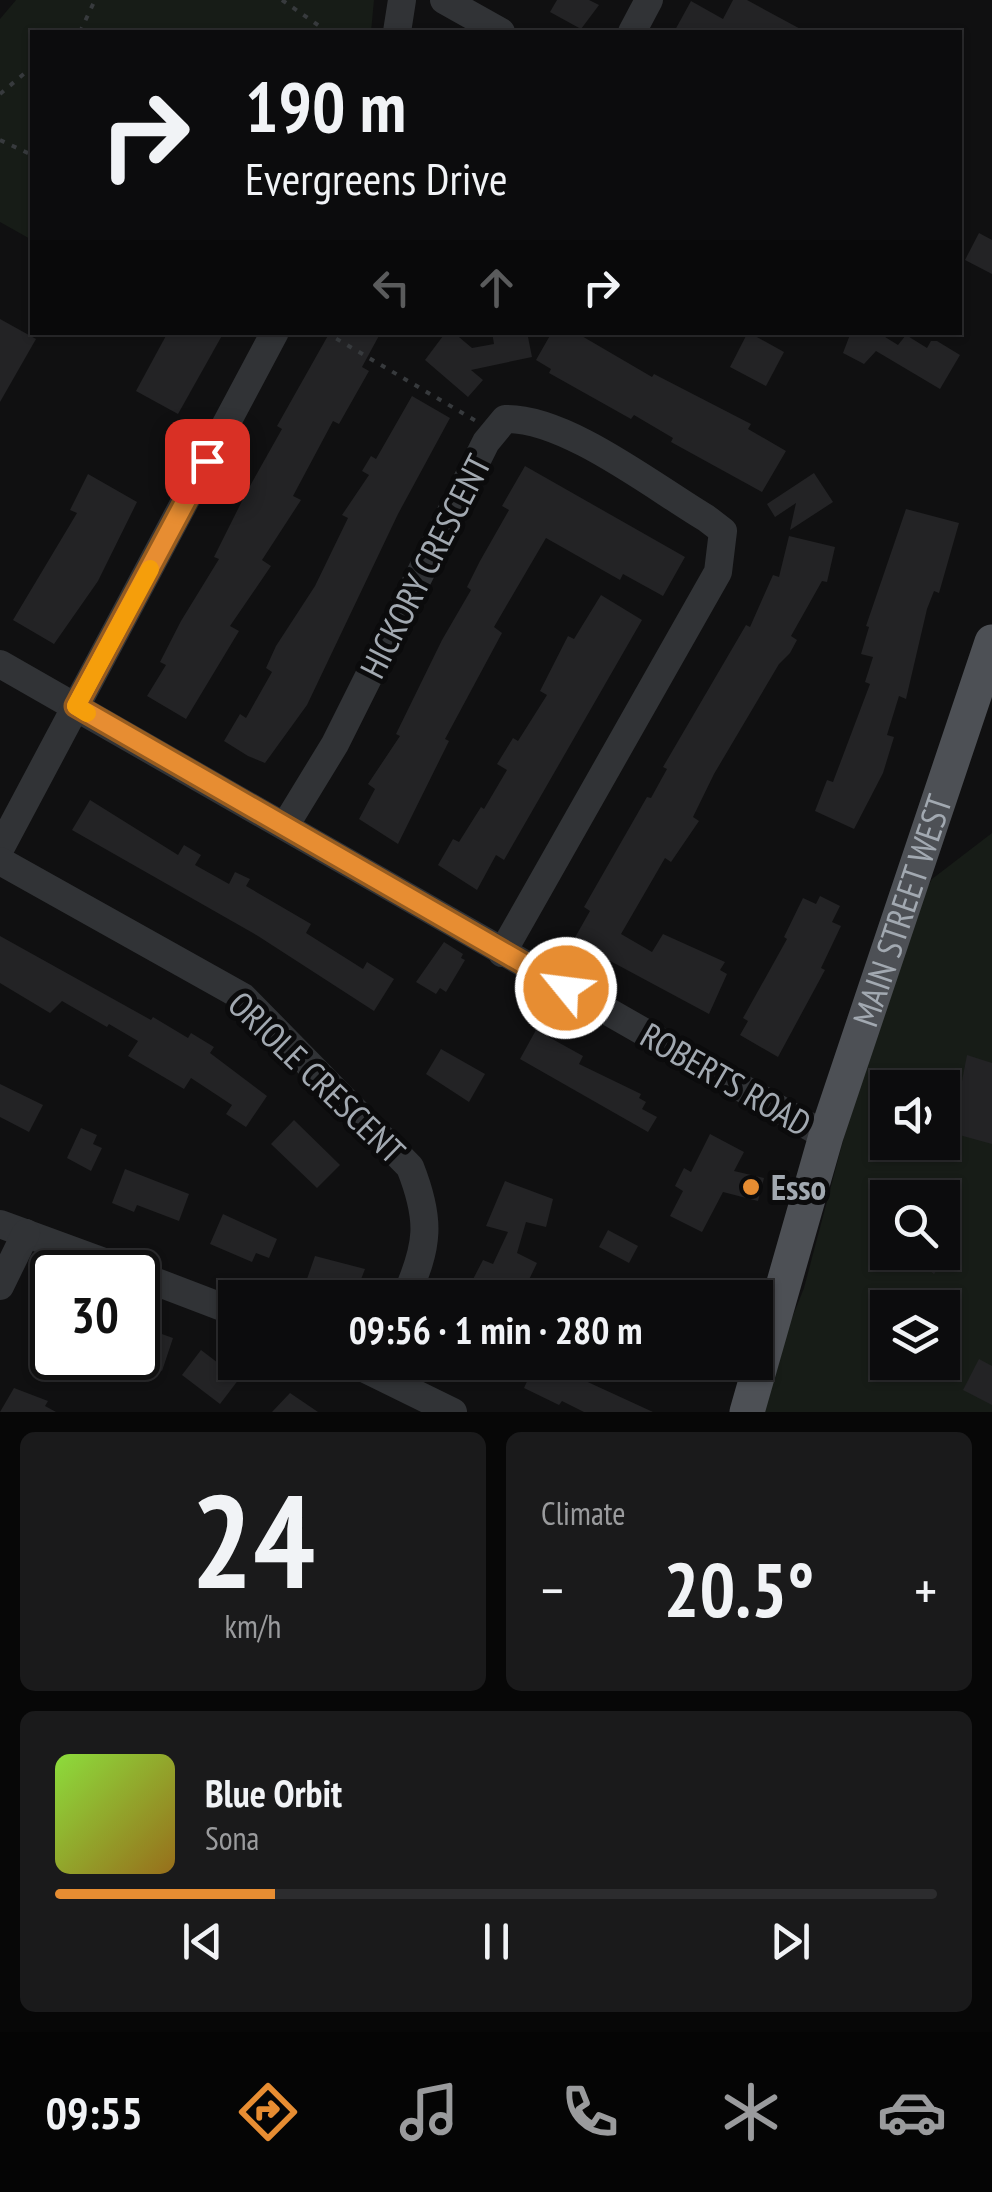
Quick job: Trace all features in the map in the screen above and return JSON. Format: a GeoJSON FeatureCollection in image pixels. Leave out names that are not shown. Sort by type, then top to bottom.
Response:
{"type":"FeatureCollection","features":[{"type":"Feature","properties":{"kind":"main road","name":"MAIN STREET WEST"},"geometry":{"type":"LineString","coordinates":[[747,1412],[826,1136],[992,642]]}},
{"type":"Feature","properties":{"kind":"street"},"geometry":{"type":"LineString","coordinates":[[396,30],[402,0]]}},
{"type":"Feature","properties":{"kind":"street"},"geometry":{"type":"LineString","coordinates":[[444,0],[497,30]]}},
{"type":"Feature","properties":{"kind":"street"},"geometry":{"type":"LineString","coordinates":[[633,30],[649,0]]}},
{"type":"Feature","properties":{"kind":"street"},"geometry":{"type":"LineString","coordinates":[[0,848],[273,335]]}},
{"type":"Feature","properties":{"kind":"street","name":"HICKORY CRESCENT"},"geometry":{"type":"LineString","coordinates":[[285,826],[335,744],[486,442],[505,418],[525,418],[571,438],[706,518],[723,532],[723,546],[718,572],[502,952]]}},
{"type":"Feature","properties":{"kind":"street","name":"ROBERTS ROAD"},"geometry":{"type":"LineString","coordinates":[[0,664],[826,1136]]}},
{"type":"Feature","properties":{"kind":"street","name":"ORIOLE CRESCENT"},"geometry":{"type":"LineString","coordinates":[[0,861],[243,997],[410,1166],[424,1202],[427,1234],[411,1280]]}},
{"type":"Feature","properties":{"kind":"street"},"geometry":{"type":"LineString","coordinates":[[0,1286],[13,1228],[71,1250]]}},
{"type":"Feature","properties":{"kind":"street"},"geometry":{"type":"LineString","coordinates":[[160,1284],[218,1306]]}},
{"type":"Feature","properties":{"kind":"street"},"geometry":{"type":"LineString","coordinates":[[393,1380],[453,1412]]}},
{"type":"Feature","properties":{"kind":"path"},"geometry":{"type":"LineString","coordinates":[[81,30],[95,0]]}},
{"type":"Feature","properties":{"kind":"path"},"geometry":{"type":"LineString","coordinates":[[282,0],[325,30]]}},
{"type":"Feature","properties":{"kind":"path"},"geometry":{"type":"LineString","coordinates":[[0,94],[30,69]]}},
{"type":"Feature","properties":{"kind":"path"},"geometry":{"type":"LineString","coordinates":[[0,140],[30,154]]}},
{"type":"Feature","properties":{"kind":"path"},"geometry":{"type":"LineString","coordinates":[[330,335],[483,424]]}},
{"type":"Feature","properties":{"kind":"shaded area"},"geometry":{"type":"Polygon","coordinates":[[[16,0],[374,0],[371,30],[30,30],[30,239],[0,222],[0,19],[16,0]]]}},
{"type":"Feature","properties":{"kind":"shaded area"},"geometry":{"type":"Polygon","coordinates":[[[992,833],[992,1412],[761,1412],[769,1380],[773,1380],[774,1363],[804,1288],[892,956],[932,879],[992,833]]]}},
{"type":"Feature","properties":{"kind":"building"},"geometry":{"type":"Polygon","coordinates":[[[557,0],[589,0],[599,5],[581,29],[550,12],[557,0]]]}},
{"type":"Feature","properties":{"kind":"building"},"geometry":{"type":"Polygon","coordinates":[[[733,0],[747,0],[802,30],[675,30],[691,1],[723,19],[733,0]]]}},
{"type":"Feature","properties":{"kind":"building"},"geometry":{"type":"Polygon","coordinates":[[[979,233],[992,240],[992,274],[965,260],[979,233]]]}},
{"type":"Feature","properties":{"kind":"building"},"geometry":{"type":"Polygon","coordinates":[[[0,319],[36,339],[0,402],[0,319]]]}},
{"type":"Feature","properties":{"kind":"building"},"geometry":{"type":"Polygon","coordinates":[[[166,335],[222,335],[178,414],[136,391],[166,335]]]}},
{"type":"Feature","properties":{"kind":"building"},"geometry":{"type":"Polygon","coordinates":[[[328,335],[379,335],[362,367],[369,371],[339,424],[333,421],[293,496],[301,500],[262,560],[271,566],[230,626],[239,631],[186,719],[147,696],[166,665],[160,662],[219,559],[214,557],[282,429],[277,426],[328,335]]]}},
{"type":"Feature","properties":{"kind":"building"},"geometry":{"type":"Polygon","coordinates":[[[444,335],[457,335],[472,348],[494,344],[492,335],[528,335],[532,357],[471,370],[483,380],[468,397],[425,360],[444,335]]]}},
{"type":"Feature","properties":{"kind":"building"},"geometry":{"type":"Polygon","coordinates":[[[550,335],[580,335],[652,377],[654,374],[751,424],[748,429],[786,451],[762,492],[671,442],[673,438],[634,415],[631,419],[549,373],[551,369],[536,360],[550,335]]]}},
{"type":"Feature","properties":{"kind":"building"},"geometry":{"type":"Polygon","coordinates":[[[746,335],[784,352],[766,386],[730,367],[746,335]]]}},
{"type":"Feature","properties":{"kind":"building"},"geometry":{"type":"Polygon","coordinates":[[[850,335],[882,335],[898,345],[906,335],[927,348],[931,341],[937,341],[960,355],[940,389],[876,351],[864,364],[843,353],[850,335]]]}},
{"type":"Feature","properties":{"kind":"building"},"geometry":{"type":"Polygon","coordinates":[[[412,396],[450,418],[398,514],[307,705],[265,763],[248,756],[224,741],[240,714],[246,718],[272,672],[266,668],[276,646],[315,586],[348,518],[342,515],[369,475],[362,471],[371,456],[376,459],[412,396]]]}},
{"type":"Feature","properties":{"kind":"building"},"geometry":{"type":"Polygon","coordinates":[[[525,466],[685,557],[663,596],[623,574],[620,580],[546,538],[494,627],[502,633],[445,739],[449,741],[398,844],[359,819],[375,789],[368,784],[400,736],[396,734],[471,590],[467,587],[509,510],[502,506],[525,466]]]}},
{"type":"Feature","properties":{"kind":"building"},"geometry":{"type":"Polygon","coordinates":[[[814,473],[833,502],[790,530],[796,503],[775,517],[767,504],[814,473]]]}},
{"type":"Feature","properties":{"kind":"building"},"geometry":{"type":"Polygon","coordinates":[[[88,474],[137,502],[98,581],[54,644],[13,620],[77,513],[70,510],[88,474]]]}},
{"type":"Feature","properties":{"kind":"building"},"geometry":{"type":"Polygon","coordinates":[[[906,509],[959,523],[939,593],[934,591],[927,609],[906,699],[899,696],[887,735],[894,737],[883,773],[854,829],[815,811],[827,780],[833,782],[870,684],[865,682],[873,657],[861,654],[869,627],[866,626],[906,509]]]}},
{"type":"Feature","properties":{"kind":"building"},"geometry":{"type":"Polygon","coordinates":[[[789,536],[835,547],[827,582],[822,581],[791,636],[797,640],[790,653],[779,664],[714,774],[693,817],[699,821],[671,862],[665,858],[621,934],[652,952],[663,934],[725,962],[720,970],[727,974],[709,1014],[573,941],[590,911],[584,907],[647,797],[651,798],[667,769],[663,767],[746,625],[750,627],[773,575],[779,577],[789,536]]]}},
{"type":"Feature","properties":{"kind":"building"},"geometry":{"type":"Polygon","coordinates":[[[601,595],[642,620],[504,860],[496,855],[477,890],[438,865],[453,839],[459,842],[481,807],[484,809],[507,770],[497,764],[513,738],[518,741],[547,695],[540,691],[568,636],[574,639],[601,595]]]}},
{"type":"Feature","properties":{"kind":"building"},"geometry":{"type":"Polygon","coordinates":[[[90,800],[178,855],[184,845],[201,855],[195,865],[229,884],[235,872],[250,879],[246,886],[311,924],[306,933],[363,969],[367,962],[394,979],[374,1011],[258,936],[72,830],[90,800]]]}},
{"type":"Feature","properties":{"kind":"building"},"geometry":{"type":"Polygon","coordinates":[[[820,896],[840,906],[832,922],[841,926],[821,968],[825,970],[778,1057],[740,1035],[748,1021],[743,1018],[787,939],[784,937],[803,898],[816,904],[820,896]]]}},
{"type":"Feature","properties":{"kind":"building"},"geometry":{"type":"Polygon","coordinates":[[[0,936],[151,1020],[153,1017],[188,1038],[191,1033],[214,1047],[210,1053],[267,1096],[246,1127],[226,1114],[232,1105],[191,1078],[184,1089],[128,1056],[138,1041],[109,1024],[107,1027],[62,1001],[50,1013],[0,983],[0,936]]]}},
{"type":"Feature","properties":{"kind":"building"},"geometry":{"type":"Polygon","coordinates":[[[444,942],[463,954],[461,958],[465,960],[446,992],[440,988],[436,994],[416,982],[444,942]]]}},
{"type":"Feature","properties":{"kind":"building"},"geometry":{"type":"Polygon","coordinates":[[[536,1030],[583,1056],[579,1064],[641,1094],[639,1098],[646,1102],[642,1109],[657,1117],[648,1132],[520,1059],[536,1030]]]}},
{"type":"Feature","properties":{"kind":"building"},"geometry":{"type":"Polygon","coordinates":[[[441,1049],[485,1074],[469,1102],[426,1074],[441,1049]]]}},
{"type":"Feature","properties":{"kind":"building"},"geometry":{"type":"Polygon","coordinates":[[[967,1055],[992,1063],[992,1144],[960,1135],[960,1091],[967,1055]]]}},
{"type":"Feature","properties":{"kind":"building"},"geometry":{"type":"Polygon","coordinates":[[[0,1084],[43,1105],[29,1132],[0,1117],[0,1084]]]}},
{"type":"Feature","properties":{"kind":"building"},"geometry":{"type":"Polygon","coordinates":[[[294,1120],[340,1165],[317,1188],[271,1144],[294,1120]]]}},
{"type":"Feature","properties":{"kind":"building"},"geometry":{"type":"Polygon","coordinates":[[[81,1128],[97,1135],[93,1144],[102,1148],[91,1171],[67,1158],[81,1128]]]}},
{"type":"Feature","properties":{"kind":"building"},"geometry":{"type":"Polygon","coordinates":[[[710,1134],[744,1152],[734,1171],[764,1178],[758,1201],[723,1192],[702,1232],[670,1216],[683,1191],[675,1186],[684,1168],[691,1172],[710,1134]]]}},
{"type":"Feature","properties":{"kind":"building"},"geometry":{"type":"Polygon","coordinates":[[[125,1169],[189,1194],[179,1221],[137,1205],[134,1212],[112,1203],[125,1169]]]}},
{"type":"Feature","properties":{"kind":"building"},"geometry":{"type":"Polygon","coordinates":[[[505,1181],[553,1199],[546,1227],[526,1222],[517,1253],[537,1263],[529,1280],[473,1280],[483,1260],[493,1264],[508,1232],[486,1226],[505,1181]]]}},
{"type":"Feature","properties":{"kind":"building"},"geometry":{"type":"Polygon","coordinates":[[[223,1214],[277,1239],[269,1258],[256,1253],[252,1262],[210,1244],[223,1214]]]}},
{"type":"Feature","properties":{"kind":"building"},"geometry":{"type":"Polygon","coordinates":[[[608,1230],[638,1246],[629,1263],[599,1247],[608,1230]]]}},
{"type":"Feature","properties":{"kind":"building"},"geometry":{"type":"Polygon","coordinates":[[[315,1256],[365,1269],[361,1280],[307,1279],[315,1256]]]}},
{"type":"Feature","properties":{"kind":"building"},"geometry":{"type":"Polygon","coordinates":[[[160,1333],[173,1338],[160,1370],[160,1333]]]}},
{"type":"Feature","properties":{"kind":"building"},"geometry":{"type":"Polygon","coordinates":[[[201,1350],[218,1363],[218,1380],[238,1380],[220,1404],[182,1375],[201,1350]]]}},
{"type":"Feature","properties":{"kind":"building"},"geometry":{"type":"Polygon","coordinates":[[[979,1359],[992,1366],[992,1405],[963,1390],[979,1359]]]}},
{"type":"Feature","properties":{"kind":"building"},"geometry":{"type":"Polygon","coordinates":[[[528,1380],[583,1380],[653,1412],[584,1412],[524,1388],[528,1380]]]}},
{"type":"Feature","properties":{"kind":"building"},"geometry":{"type":"Polygon","coordinates":[[[14,1388],[48,1401],[45,1406],[56,1412],[0,1412],[14,1388]]]}},
{"type":"Feature","properties":{"kind":"building"},"geometry":{"type":"Polygon","coordinates":[[[290,1393],[318,1412],[272,1412],[290,1393]]]}},
{"type":"Feature","properties":{"kind":"slow traffic"},"geometry":{"type":"LineString","coordinates":[[87,713],[76,706],[150,569]]}},
{"type":"Feature","properties":{"kind":"place","name":"Esso"},"geometry":{"type":"Point","coordinates":[751,1187]}},
{"type":"Feature","properties":{"kind":"route"},"geometry":{"type":"LineString","coordinates":[[207,461],[76,706],[566,988]]}}]}
